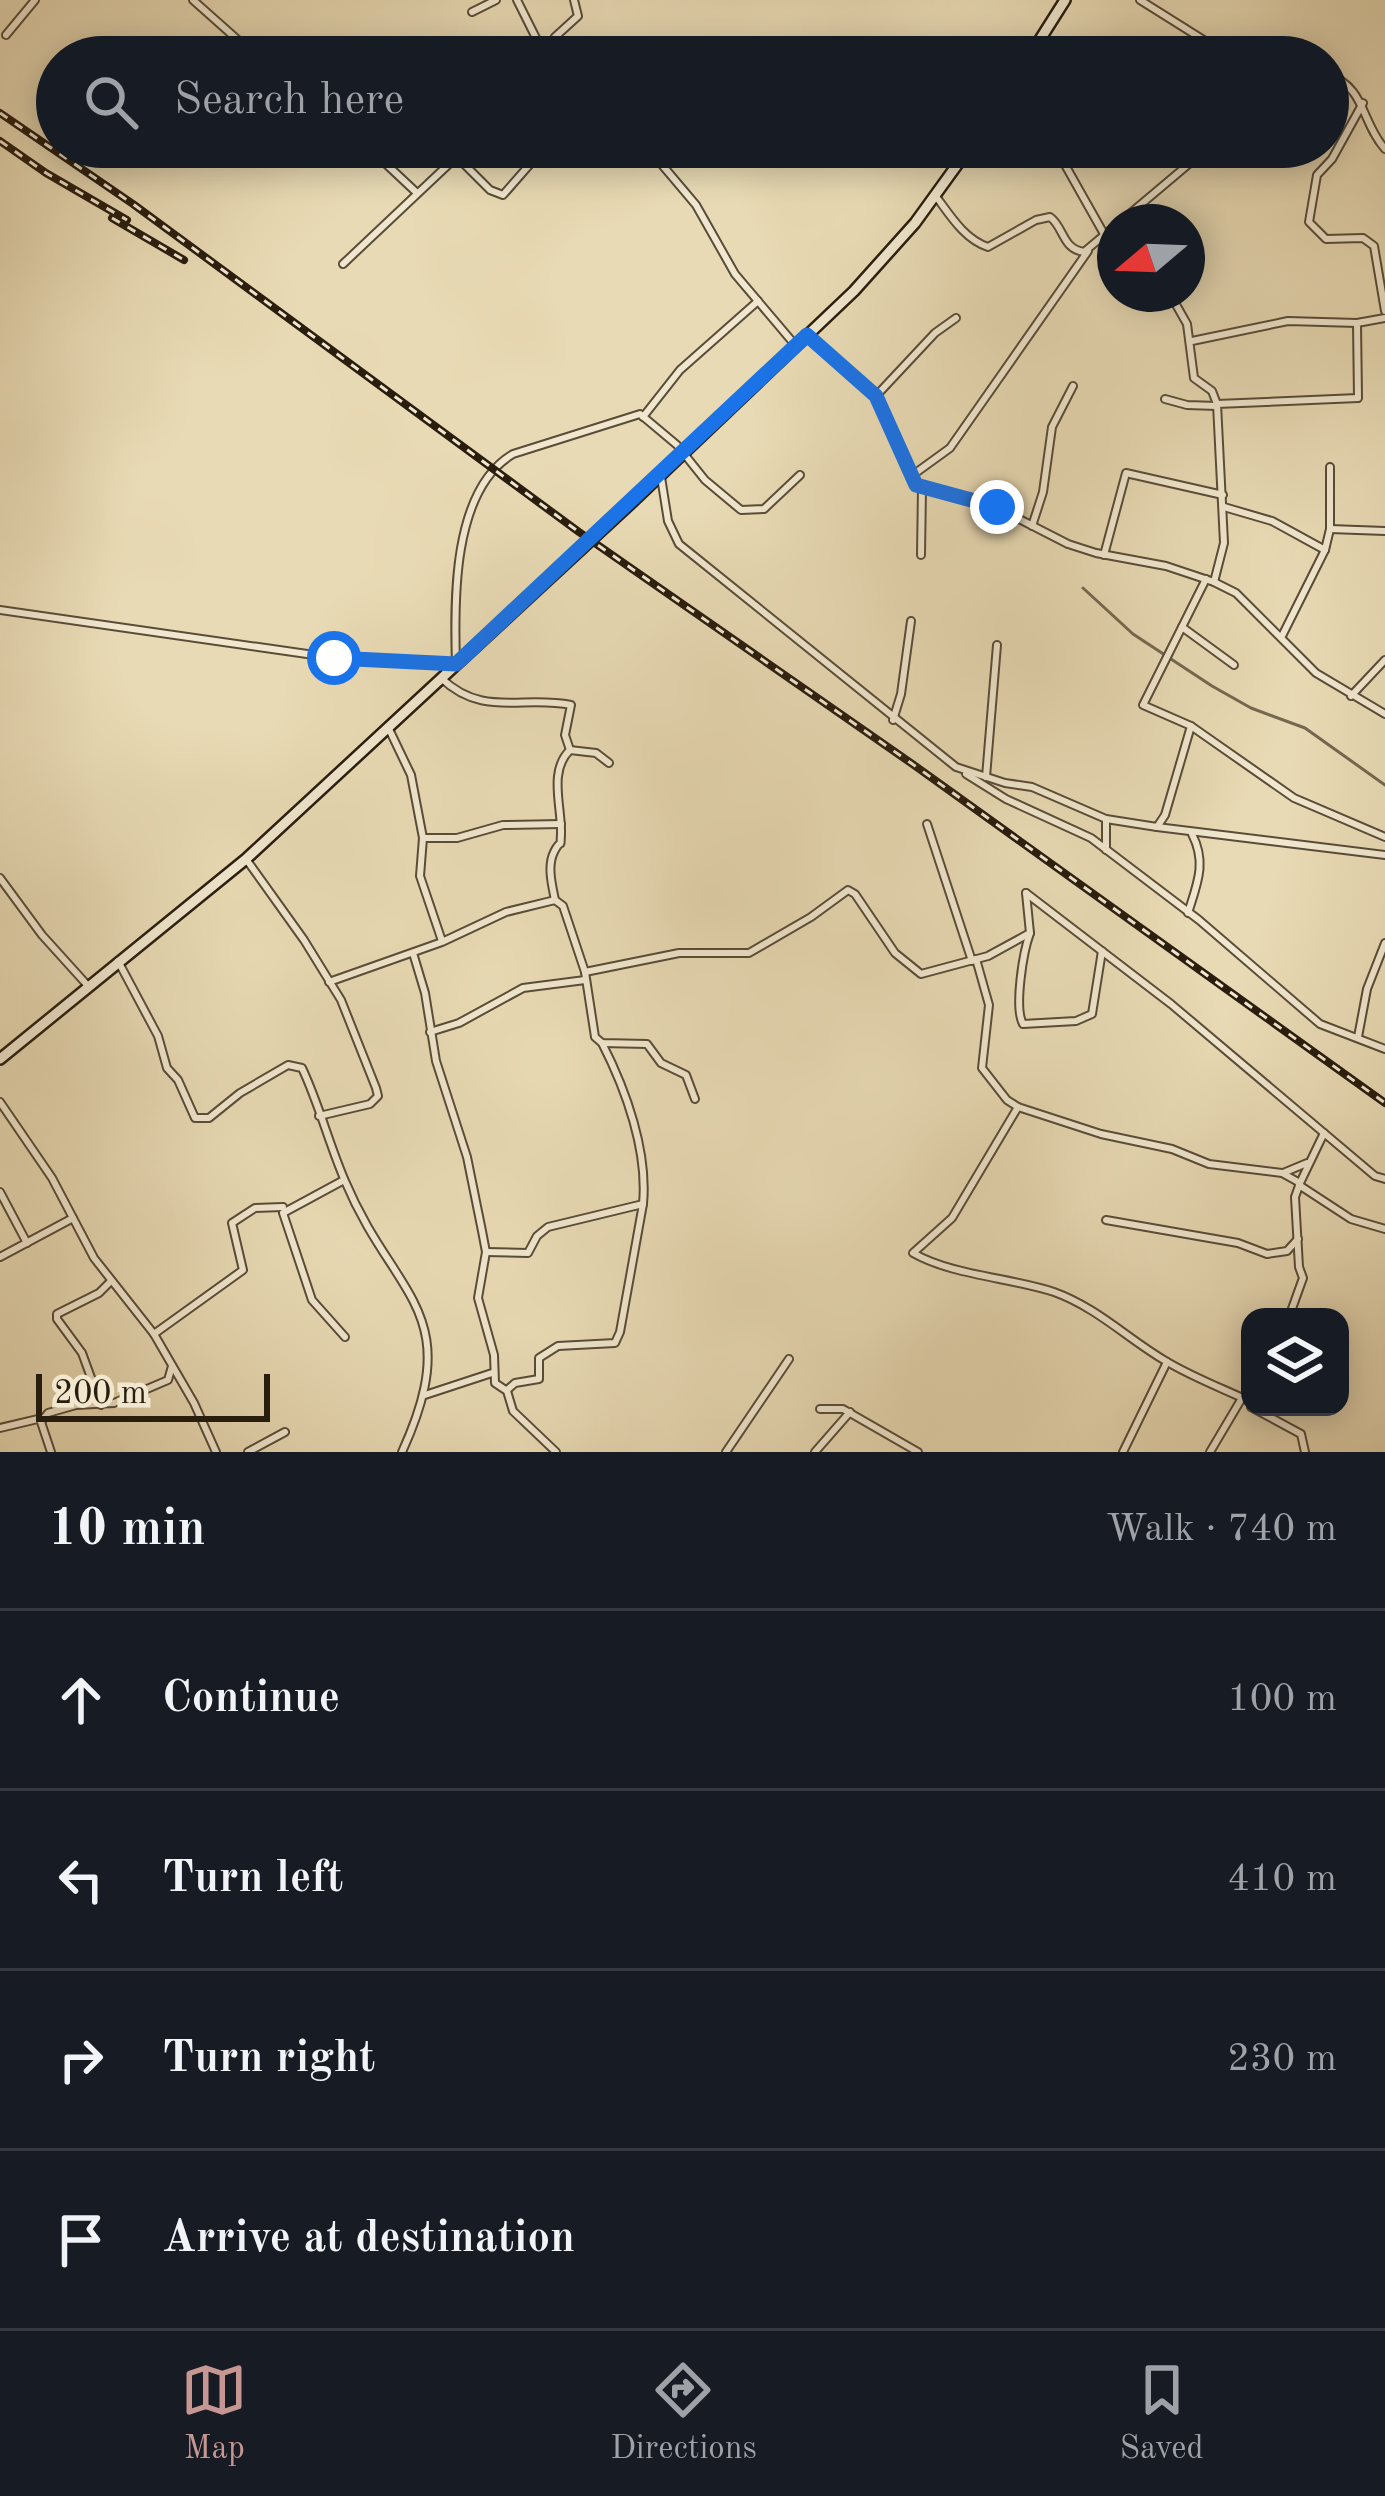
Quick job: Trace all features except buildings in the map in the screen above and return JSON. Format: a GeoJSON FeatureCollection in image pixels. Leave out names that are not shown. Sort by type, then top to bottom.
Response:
{"type":"FeatureCollection","features":[{"type":"Feature","properties":{"kind":"main road"},"geometry":{"type":"LineString","coordinates":[[1042,36],[1065,0]]}},
{"type":"Feature","properties":{"kind":"main road"},"geometry":{"type":"LineString","coordinates":[[0,1059],[246,859],[660,474],[892,249],[955,168]]}},
{"type":"Feature","properties":{"kind":"street"},"geometry":{"type":"LineString","coordinates":[[6,35],[35,0]]}},
{"type":"Feature","properties":{"kind":"street"},"geometry":{"type":"LineString","coordinates":[[193,0],[233,36]]}},
{"type":"Feature","properties":{"kind":"street"},"geometry":{"type":"LineString","coordinates":[[472,12],[496,0]]}},
{"type":"Feature","properties":{"kind":"street"},"geometry":{"type":"LineString","coordinates":[[518,0],[535,36]]}},
{"type":"Feature","properties":{"kind":"street"},"geometry":{"type":"LineString","coordinates":[[557,36],[578,16],[574,0]]}},
{"type":"Feature","properties":{"kind":"street"},"geometry":{"type":"LineString","coordinates":[[1148,1],[1193,36]]}},
{"type":"Feature","properties":{"kind":"street"},"geometry":{"type":"LineString","coordinates":[[1349,84],[1363,103],[1371,131],[1385,148]]}},
{"type":"Feature","properties":{"kind":"street"},"geometry":{"type":"LineString","coordinates":[[1349,128],[1363,103]]}},
{"type":"Feature","properties":{"kind":"street"},"geometry":{"type":"LineString","coordinates":[[390,168],[417,193]]}},
{"type":"Feature","properties":{"kind":"street"},"geometry":{"type":"LineString","coordinates":[[343,264],[445,168]]}},
{"type":"Feature","properties":{"kind":"street"},"geometry":{"type":"LineString","coordinates":[[468,168],[490,190],[503,195],[526,168]]}},
{"type":"Feature","properties":{"kind":"street"},"geometry":{"type":"LineString","coordinates":[[664,168],[695,205],[736,274],[796,346]]}},
{"type":"Feature","properties":{"kind":"street"},"geometry":{"type":"LineString","coordinates":[[1067,168],[1097,222]]}},
{"type":"Feature","properties":{"kind":"street"},"geometry":{"type":"LineString","coordinates":[[1142,204],[1184,168]]}},
{"type":"Feature","properties":{"kind":"street"},"geometry":{"type":"LineString","coordinates":[[1192,341],[1288,321],[1357,323],[1385,315],[1374,245],[1363,238],[1326,239],[1309,223],[1317,176],[1324,168]]}},
{"type":"Feature","properties":{"kind":"street"},"geometry":{"type":"LineString","coordinates":[[935,195],[975,242],[996,245],[1036,220],[1050,217],[1074,250],[1088,251]]}},
{"type":"Feature","properties":{"kind":"street"},"geometry":{"type":"LineString","coordinates":[[910,477],[950,448],[1097,241]]}},
{"type":"Feature","properties":{"kind":"street"},"geometry":{"type":"LineString","coordinates":[[644,416],[680,370],[758,302]]}},
{"type":"Feature","properties":{"kind":"street"},"geometry":{"type":"LineString","coordinates":[[1180,312],[1192,341],[1194,378],[1213,391],[1217,405],[1224,543],[1210,580],[1143,706],[1191,726],[1294,798],[1385,837]]}},
{"type":"Feature","properties":{"kind":"street"},"geometry":{"type":"LineString","coordinates":[[876,396],[935,333],[956,318]]}},
{"type":"Feature","properties":{"kind":"street"},"geometry":{"type":"LineString","coordinates":[[1165,399],[1217,405],[1358,398],[1357,323]]}},
{"type":"Feature","properties":{"kind":"street"},"geometry":{"type":"LineString","coordinates":[[807,335],[876,396],[910,477],[922,489],[997,507],[1068,544],[1210,580],[1236,593],[1316,673],[1385,714]]}},
{"type":"Feature","properties":{"kind":"street"},"geometry":{"type":"LineString","coordinates":[[1031,526],[1043,492],[1052,427],[1073,386]]}},
{"type":"Feature","properties":{"kind":"street"},"geometry":{"type":"LineString","coordinates":[[0,610],[334,658],[456,664],[455,613],[465,534],[489,474],[513,454],[631,416],[644,416],[705,480],[744,511],[764,509],[800,475]]}},
{"type":"Feature","properties":{"kind":"street"},"geometry":{"type":"LineString","coordinates":[[1282,637],[1314,578],[1330,529],[1330,467]]}},
{"type":"Feature","properties":{"kind":"street"},"geometry":{"type":"LineString","coordinates":[[1104,555],[1126,473],[1223,495]]}},
{"type":"Feature","properties":{"kind":"street"},"geometry":{"type":"LineString","coordinates":[[660,474],[668,521],[679,544],[893,720],[1006,799],[1068,825],[1106,850],[1320,1024],[1385,1049]]}},
{"type":"Feature","properties":{"kind":"street"},"geometry":{"type":"LineString","coordinates":[[921,555],[922,489]]}},
{"type":"Feature","properties":{"kind":"street"},"geometry":{"type":"LineString","coordinates":[[1223,507],[1272,521],[1324,550]]}},
{"type":"Feature","properties":{"kind":"street"},"geometry":{"type":"LineString","coordinates":[[1330,529],[1385,531]]}},
{"type":"Feature","properties":{"kind":"street"},"geometry":{"type":"LineString","coordinates":[[893,720],[902,694],[911,621]]}},
{"type":"Feature","properties":{"kind":"street"},"geometry":{"type":"LineString","coordinates":[[1182,627],[1234,665]]}},
{"type":"Feature","properties":{"kind":"street"},"geometry":{"type":"LineString","coordinates":[[986,777],[997,645]]}},
{"type":"Feature","properties":{"kind":"street"},"geometry":{"type":"LineString","coordinates":[[1351,696],[1385,660]]}},
{"type":"Feature","properties":{"kind":"street"},"geometry":{"type":"LineString","coordinates":[[441,678],[460,696],[517,705],[571,705],[565,735],[570,750]]}},
{"type":"Feature","properties":{"kind":"street"},"geometry":{"type":"LineString","coordinates":[[1157,827],[1172,800],[1191,726]]}},
{"type":"Feature","properties":{"kind":"street"},"geometry":{"type":"LineString","coordinates":[[388,727],[411,775],[422,838],[420,876],[442,942]]}},
{"type":"Feature","properties":{"kind":"street"},"geometry":{"type":"LineString","coordinates":[[570,750],[596,753],[609,763]]}},
{"type":"Feature","properties":{"kind":"street"},"geometry":{"type":"LineString","coordinates":[[507,1390],[515,1383],[539,1378],[539,1358],[548,1349],[615,1343],[643,1204],[639,1147],[619,1080],[595,1037],[585,976],[563,907],[554,900],[551,862],[560,843],[561,824],[558,775],[570,750]]}},
{"type":"Feature","properties":{"kind":"street"},"geometry":{"type":"LineString","coordinates":[[956,767],[1032,788],[1106,819],[1192,834],[1385,855]]}},
{"type":"Feature","properties":{"kind":"street"},"geometry":{"type":"LineString","coordinates":[[1106,819],[1106,850]]}},
{"type":"Feature","properties":{"kind":"street"},"geometry":{"type":"LineString","coordinates":[[422,838],[457,838],[503,826],[561,824]]}},
{"type":"Feature","properties":{"kind":"street"},"geometry":{"type":"LineString","coordinates":[[927,824],[989,1005],[982,1068],[1007,1100],[1101,1134],[1172,1149],[1209,1164],[1282,1173],[1351,1219],[1385,1229]]}},
{"type":"Feature","properties":{"kind":"street"},"geometry":{"type":"LineString","coordinates":[[1188,914],[1201,870],[1200,850],[1192,834]]}},
{"type":"Feature","properties":{"kind":"street"},"geometry":{"type":"LineString","coordinates":[[246,859],[352,1023],[378,1096],[370,1104],[319,1116]]}},
{"type":"Feature","properties":{"kind":"street"},"geometry":{"type":"LineString","coordinates":[[0,878],[88,987]]}},
{"type":"Feature","properties":{"kind":"street"},"geometry":{"type":"LineString","coordinates":[[430,1033],[459,1023],[523,988],[679,953],[749,953],[848,890],[874,927],[921,974],[974,960],[1030,933]]}},
{"type":"Feature","properties":{"kind":"street"},"geometry":{"type":"LineString","coordinates":[[1102,951],[1092,1014],[1076,1021],[1023,1024],[1018,1013],[1024,947],[1030,933],[1026,893],[1102,951],[1171,1004],[1375,1176],[1385,1179]]}},
{"type":"Feature","properties":{"kind":"street"},"geometry":{"type":"LineString","coordinates":[[329,982],[442,942],[506,912],[554,900]]}},
{"type":"Feature","properties":{"kind":"street"},"geometry":{"type":"LineString","coordinates":[[1358,1036],[1385,943]]}},
{"type":"Feature","properties":{"kind":"street"},"geometry":{"type":"LineString","coordinates":[[413,953],[430,1033],[467,1157],[486,1252],[478,1298],[494,1355],[495,1384],[507,1390],[513,1411],[556,1452]]}},
{"type":"Feature","properties":{"kind":"street"},"geometry":{"type":"LineString","coordinates":[[118,961],[195,1118],[209,1118],[240,1093],[292,1064],[298,1064],[305,1074],[344,1180],[428,1329],[424,1395],[402,1452]]}},
{"type":"Feature","properties":{"kind":"street"},"geometry":{"type":"LineString","coordinates":[[602,1043],[647,1043],[661,1063],[686,1075],[695,1100]]}},
{"type":"Feature","properties":{"kind":"street"},"geometry":{"type":"LineString","coordinates":[[0,1102],[52,1178],[112,1281],[172,1363],[216,1452]]}},
{"type":"Feature","properties":{"kind":"street"},"geometry":{"type":"LineString","coordinates":[[1018,1106],[952,1218],[913,1253],[1001,1282],[1054,1292],[1093,1311],[1167,1362],[1241,1398]]}},
{"type":"Feature","properties":{"kind":"street"},"geometry":{"type":"LineString","coordinates":[[1292,1308],[1303,1278],[1295,1197],[1324,1133]]}},
{"type":"Feature","properties":{"kind":"street"},"geometry":{"type":"LineString","coordinates":[[1282,1173],[1307,1163]]}},
{"type":"Feature","properties":{"kind":"street"},"geometry":{"type":"LineString","coordinates":[[344,1180],[283,1213],[312,1300],[345,1337]]}},
{"type":"Feature","properties":{"kind":"street"},"geometry":{"type":"LineString","coordinates":[[0,1192],[27,1243]]}},
{"type":"Feature","properties":{"kind":"street"},"geometry":{"type":"LineString","coordinates":[[486,1252],[528,1253],[537,1235],[548,1227],[643,1204]]}},
{"type":"Feature","properties":{"kind":"street"},"geometry":{"type":"LineString","coordinates":[[154,1334],[242,1270],[232,1223],[255,1208],[284,1207]]}},
{"type":"Feature","properties":{"kind":"street"},"geometry":{"type":"LineString","coordinates":[[0,1257],[73,1218]]}},
{"type":"Feature","properties":{"kind":"street"},"geometry":{"type":"LineString","coordinates":[[1106,1220],[1238,1244],[1267,1254],[1287,1251],[1298,1239]]}},
{"type":"Feature","properties":{"kind":"street"},"geometry":{"type":"LineString","coordinates":[[101,1405],[82,1353],[57,1314],[112,1281]]}},
{"type":"Feature","properties":{"kind":"street"},"geometry":{"type":"LineString","coordinates":[[726,1452],[788,1359]]}},
{"type":"Feature","properties":{"kind":"street"},"geometry":{"type":"LineString","coordinates":[[1123,1452],[1167,1362]]}},
{"type":"Feature","properties":{"kind":"street"},"geometry":{"type":"LineString","coordinates":[[0,1427],[42,1418],[60,1408],[101,1405],[166,1381],[172,1376],[172,1363]]}},
{"type":"Feature","properties":{"kind":"street"},"geometry":{"type":"LineString","coordinates":[[424,1395],[495,1371]]}},
{"type":"Feature","properties":{"kind":"street"},"geometry":{"type":"LineString","coordinates":[[820,1409],[843,1408],[918,1452]]}},
{"type":"Feature","properties":{"kind":"street"},"geometry":{"type":"LineString","coordinates":[[1210,1452],[1241,1410]]}},
{"type":"Feature","properties":{"kind":"street"},"geometry":{"type":"LineString","coordinates":[[815,1452],[850,1412]]}},
{"type":"Feature","properties":{"kind":"street"},"geometry":{"type":"LineString","coordinates":[[1272,1416],[1300,1434],[1303,1450]]}},
{"type":"Feature","properties":{"kind":"street"},"geometry":{"type":"LineString","coordinates":[[42,1418],[51,1452]]}},
{"type":"Feature","properties":{"kind":"street"},"geometry":{"type":"LineString","coordinates":[[248,1452],[285,1432]]}},
{"type":"Feature","properties":{"kind":"waterway"},"geometry":{"type":"LineString","coordinates":[[1083,588],[1133,634],[1212,686],[1251,708],[1305,728],[1385,785]]}},
{"type":"Feature","properties":{"kind":"railway"},"geometry":{"type":"LineString","coordinates":[[0,113],[36,138]]}},
{"type":"Feature","properties":{"kind":"railway"},"geometry":{"type":"LineString","coordinates":[[0,141],[36,166]]}},
{"type":"Feature","properties":{"kind":"railway"},"geometry":{"type":"LineString","coordinates":[[39,168],[127,220]]}},
{"type":"Feature","properties":{"kind":"railway"},"geometry":{"type":"LineString","coordinates":[[80,168],[579,532],[1385,1103]]}},
{"type":"Feature","properties":{"kind":"railway"},"geometry":{"type":"LineString","coordinates":[[112,218],[184,260]]}},
{"type":"Feature","properties":{"kind":"route"},"geometry":{"type":"LineString","coordinates":[[334,658],[456,664],[807,335],[876,396],[916,485],[997,507]]}}]}
